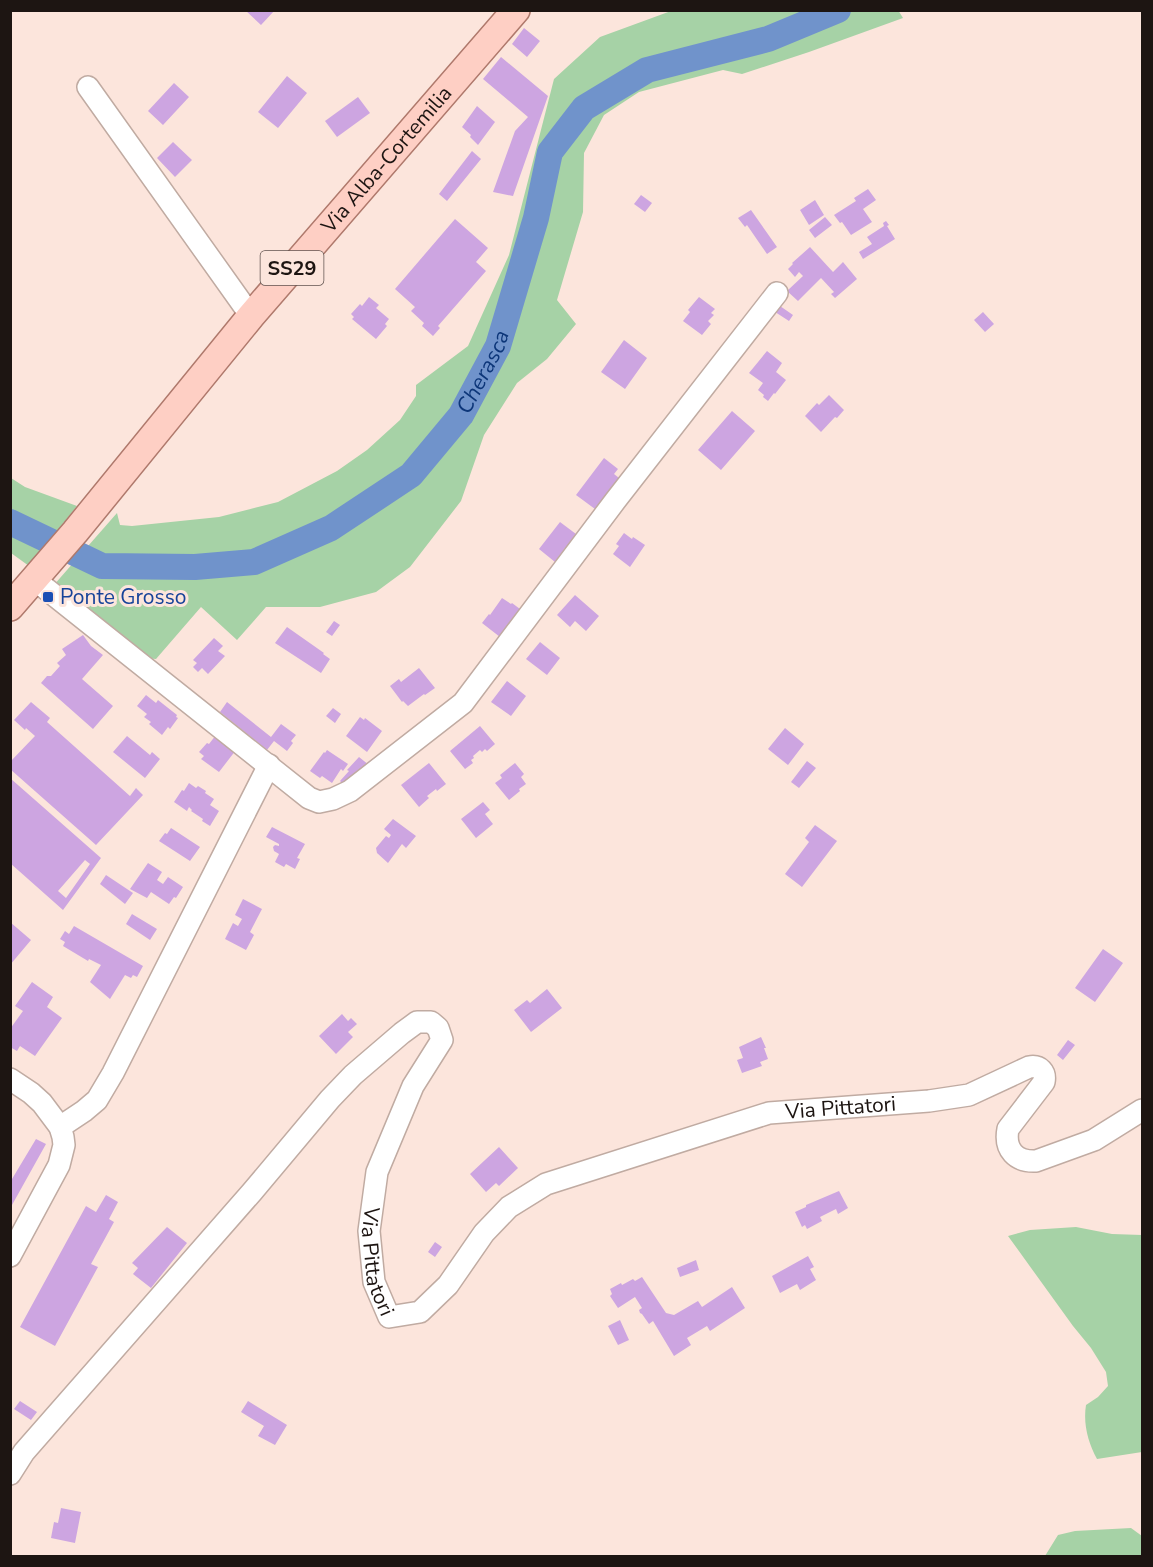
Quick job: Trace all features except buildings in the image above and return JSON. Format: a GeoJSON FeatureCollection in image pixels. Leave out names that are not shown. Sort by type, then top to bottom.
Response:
{"type":"FeatureCollection","features":[{"type":"Feature","properties":{"kind":"main road","name":"Via Alba-Cortemilia"},"geometry":{"type":"LineString","coordinates":[[37,577],[251,316],[516,10]]}},
{"type":"Feature","properties":{"kind":"main road","name":"SS29"},"geometry":{"type":"LineString","coordinates":[[10,607],[37,577]]}},
{"type":"Feature","properties":{"kind":"street"},"geometry":{"type":"LineString","coordinates":[[88,87],[251,316]]}},
{"type":"Feature","properties":{"kind":"street"},"geometry":{"type":"LineString","coordinates":[[37,577],[309,798],[319,802],[333,799],[350,791],[463,703],[615,501],[777,293]]}},
{"type":"Feature","properties":{"kind":"street"},"geometry":{"type":"LineString","coordinates":[[60,1127],[97,1100],[113,1073],[269,765]]}},
{"type":"Feature","properties":{"kind":"street","name":"Via Pittatori"},"geometry":{"type":"LineString","coordinates":[[10,1474],[24,1452],[252,1192],[330,1099],[353,1075],[417,1022],[431,1022],[438,1028],[442,1040],[413,1086],[377,1172],[369,1231],[374,1282],[389,1317],[420,1312],[448,1285],[492,1224],[509,1208],[546,1184],[769,1113],[929,1101],[969,1095],[1029,1067],[1037,1067],[1044,1074],[1044,1082],[1008,1130],[1006,1137],[1010,1151],[1022,1160],[1036,1161],[1094,1140],[1143,1110]]}},
{"type":"Feature","properties":{"kind":"street"},"geometry":{"type":"LineString","coordinates":[[10,1079],[42,1103],[60,1127],[64,1145],[59,1165],[10,1256]]}},
{"type":"Feature","properties":{"kind":"green space"},"geometry":{"type":"Polygon","coordinates":[[[898,10],[903,18],[742,74],[723,70],[639,92],[604,115],[584,153],[583,212],[557,300],[576,324],[547,359],[517,383],[484,435],[461,501],[410,567],[376,592],[320,607],[266,607],[237,640],[201,607],[156,659],[144,658],[53,586],[117,513],[120,525],[132,526],[219,517],[278,502],[337,471],[367,450],[400,420],[416,396],[416,385],[468,346],[509,255],[554,79],[600,37],[671,11],[898,10]]]}},
{"type":"Feature","properties":{"kind":"green space"},"geometry":{"type":"Polygon","coordinates":[[[11,478],[25,487],[77,506],[29,566],[11,553],[11,478]]]}},
{"type":"Feature","properties":{"kind":"green space"},"geometry":{"type":"Polygon","coordinates":[[[1076,1227],[1112,1234],[1142,1235],[1142,1452],[1097,1459],[1087,1433],[1085,1412],[1086,1405],[1108,1386],[1106,1372],[1091,1348],[1008,1236],[1030,1230],[1076,1227]]]}},
{"type":"Feature","properties":{"kind":"green space"},"geometry":{"type":"Polygon","coordinates":[[[1131,1528],[1142,1536],[1142,1556],[1045,1556],[1058,1535],[1075,1531],[1131,1528]]]}},
{"type":"Feature","properties":{"kind":"waterway","name":"Cherasca"},"geometry":{"type":"LineString","coordinates":[[10,522],[102,566],[195,567],[254,562],[331,528],[411,475],[461,415],[498,346],[536,218],[550,152],[584,108],[647,70],[768,39],[838,10]]}},
{"type":"Feature","properties":{"kind":"place","name":"Ponte Grosso"},"geometry":{"type":"Point","coordinates":[48,597]}}]}
